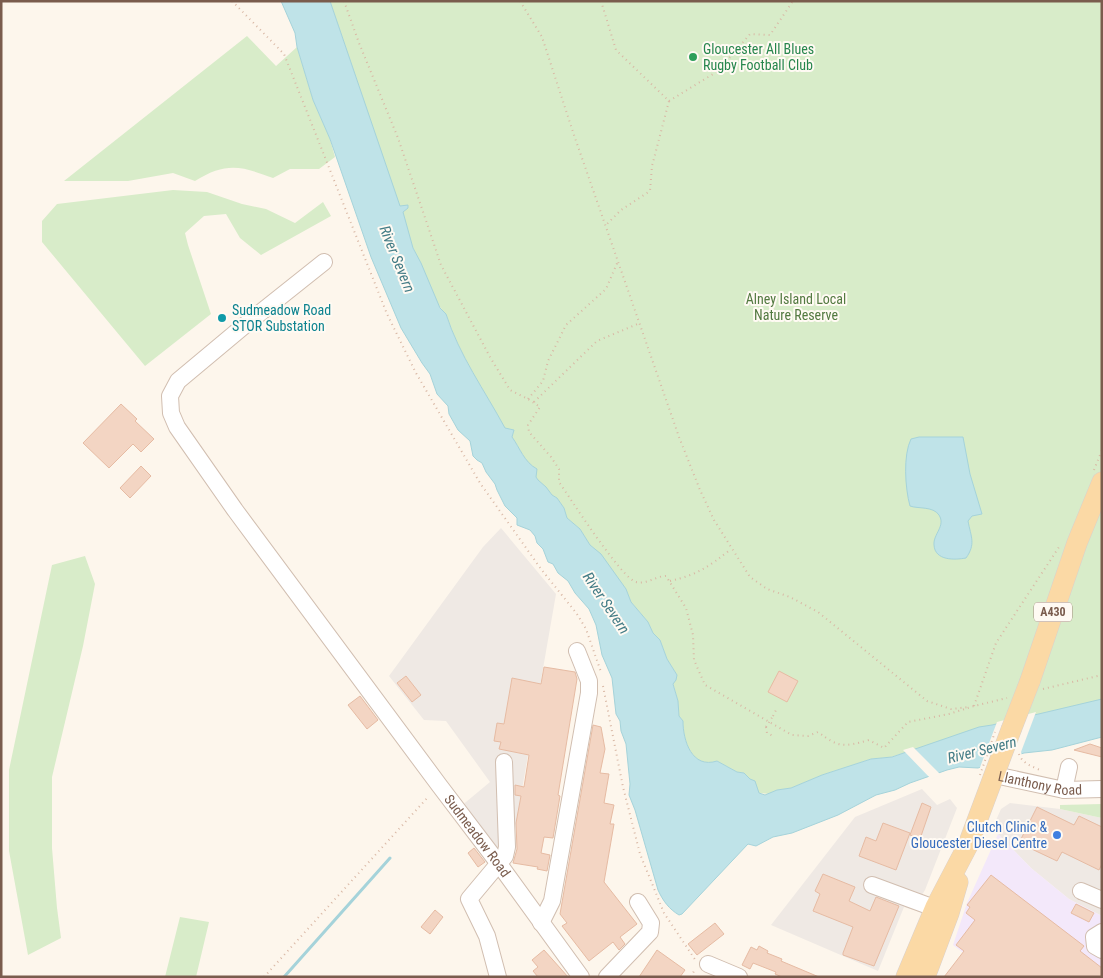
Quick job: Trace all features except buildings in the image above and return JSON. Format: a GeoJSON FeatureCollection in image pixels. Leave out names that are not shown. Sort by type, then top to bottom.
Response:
{"type":"FeatureCollection","features":[{"type":"Feature","properties":{"kind":"main road","name":"A430"},"geometry":{"type":"LineString","coordinates":[[995,773],[1030,681],[1077,543],[1102,482]]}},
{"type":"Feature","properties":{"kind":"main road","name":"Llanthony Road"},"geometry":{"type":"LineString","coordinates":[[916,975],[995,773]]}},
{"type":"Feature","properties":{"kind":"street","name":"Sudmeadow Road"},"geometry":{"type":"LineString","coordinates":[[324,262],[178,381],[170,396],[171,414],[177,427],[236,510],[581,977]]}},
{"type":"Feature","properties":{"kind":"street"},"geometry":{"type":"LineString","coordinates":[[541,923],[552,901],[589,693],[589,681],[577,651]]}},
{"type":"Feature","properties":{"kind":"street"},"geometry":{"type":"LineString","coordinates":[[498,977],[487,936],[469,899],[505,856],[507,847],[504,762]]}},
{"type":"Feature","properties":{"kind":"street"},"geometry":{"type":"LineString","coordinates":[[1064,790],[1069,767]]}},
{"type":"Feature","properties":{"kind":"street","name":"Llanthony Road"},"geometry":{"type":"LineString","coordinates":[[995,773],[1064,790],[1102,789]]}},
{"type":"Feature","properties":{"kind":"street"},"geometry":{"type":"LineString","coordinates":[[872,885],[942,911]]}},
{"type":"Feature","properties":{"kind":"street"},"geometry":{"type":"LineString","coordinates":[[1081,890],[1102,900]]}},
{"type":"Feature","properties":{"kind":"street"},"geometry":{"type":"LineString","coordinates":[[607,977],[650,932],[651,923],[638,902]]}},
{"type":"Feature","properties":{"kind":"street"},"geometry":{"type":"LineString","coordinates":[[1102,932],[1094,937],[1095,946],[1102,950]]}},
{"type":"Feature","properties":{"kind":"street"},"geometry":{"type":"LineString","coordinates":[[708,964],[739,977]]}},
{"type":"Feature","properties":{"kind":"path"},"geometry":{"type":"LineString","coordinates":[[232,1],[284,54],[388,314],[416,373],[480,483],[540,569],[577,614],[586,629],[599,664],[623,787],[640,854],[664,913],[698,964],[691,977]]}},
{"type":"Feature","properties":{"kind":"path"},"geometry":{"type":"LineString","coordinates":[[344,1],[398,138],[441,265],[490,357],[510,390],[540,407],[528,425],[529,432],[559,469],[558,482],[629,579],[638,583],[666,576],[670,581],[686,608],[693,635],[694,660],[705,685],[792,735],[808,736],[818,732],[840,745],[851,745],[869,740],[884,748],[908,722],[949,714],[974,706]]}},
{"type":"Feature","properties":{"kind":"path"},"geometry":{"type":"LineString","coordinates":[[520,1],[542,37],[575,138],[700,490],[714,520],[750,577],[767,589],[790,597],[818,612],[927,701],[951,709],[974,706]]}},
{"type":"Feature","properties":{"kind":"path"},"geometry":{"type":"LineString","coordinates":[[601,1],[616,50],[668,101]]}},
{"type":"Feature","properties":{"kind":"path"},"geometry":{"type":"LineString","coordinates":[[606,224],[621,210],[650,191],[652,166],[668,101],[718,71],[750,34],[770,35],[793,1]]}},
{"type":"Feature","properties":{"kind":"path"},"geometry":{"type":"LineString","coordinates":[[528,399],[542,381],[548,361],[566,325],[606,288],[618,260]]}},
{"type":"Feature","properties":{"kind":"path"},"geometry":{"type":"LineString","coordinates":[[534,402],[597,341],[640,323]]}},
{"type":"Feature","properties":{"kind":"path"},"geometry":{"type":"LineString","coordinates":[[974,706],[996,643],[1060,546]]}},
{"type":"Feature","properties":{"kind":"path"},"geometry":{"type":"LineString","coordinates":[[670,581],[684,578],[708,567],[732,548]]}},
{"type":"Feature","properties":{"kind":"path"},"geometry":{"type":"LineString","coordinates":[[772,736],[767,733],[766,727],[777,708]]}},
{"type":"Feature","properties":{"kind":"path"},"geometry":{"type":"LineString","coordinates":[[1018,748],[1021,760],[1033,767]]}},
{"type":"Feature","properties":{"kind":"path"},"geometry":{"type":"LineString","coordinates":[[264,977],[439,786]]}},
{"type":"Feature","properties":{"kind":"shaded area"},"geometry":{"type":"Polygon","coordinates":[[[501,528],[556,594],[508,870],[460,807],[490,782],[446,721],[424,720],[389,676],[483,547],[501,528]]]}},
{"type":"Feature","properties":{"kind":"shaded area"},"geometry":{"type":"Polygon","coordinates":[[[922,789],[937,805],[950,799],[957,808],[925,890],[913,910],[904,907],[878,971],[771,925],[855,817],[922,789]]]}},
{"type":"Feature","properties":{"kind":"shaded area"},"geometry":{"type":"Polygon","coordinates":[[[1010,803],[1060,809],[1102,818],[1102,916],[1069,899],[1031,868],[998,834],[993,827],[1001,809],[1010,803]]]}},
{"type":"Feature","properties":{"kind":"shaded area"},"geometry":{"type":"Polygon","coordinates":[[[998,834],[1031,868],[1069,899],[1102,916],[1102,977],[995,977],[953,945],[967,903],[998,834]]]}},
{"type":"Feature","properties":{"kind":"green space","name":"Alney Island Local Nature Reserve"},"geometry":{"type":"Polygon","coordinates":[[[330,1],[1102,1],[1102,700],[992,725],[891,757],[871,759],[770,794],[759,793],[744,773],[737,772],[717,761],[701,761],[695,757],[687,745],[683,721],[679,716],[678,701],[673,683],[677,675],[667,659],[660,640],[631,602],[626,589],[598,552],[590,545],[580,529],[567,518],[564,508],[557,498],[538,480],[512,437],[514,430],[505,429],[473,373],[451,329],[446,314],[431,291],[413,248],[330,1]]]}},
{"type":"Feature","properties":{"kind":"green space"},"geometry":{"type":"Polygon","coordinates":[[[247,36],[276,66],[297,47],[313,100],[330,139],[335,157],[319,169],[290,169],[273,178],[252,171],[234,168],[216,171],[195,181],[173,173],[128,181],[64,181],[247,36]]]}},
{"type":"Feature","properties":{"kind":"green space"},"geometry":{"type":"Polygon","coordinates":[[[173,190],[207,192],[242,204],[266,209],[295,223],[323,202],[331,216],[261,255],[240,238],[226,214],[204,216],[185,233],[211,314],[145,366],[42,242],[42,221],[57,204],[173,190]]]}},
{"type":"Feature","properties":{"kind":"green space"},"geometry":{"type":"Polygon","coordinates":[[[85,556],[95,584],[83,646],[52,777],[52,848],[61,938],[28,955],[9,851],[9,770],[52,565],[85,556]]]}},
{"type":"Feature","properties":{"kind":"green space"},"geometry":{"type":"Polygon","coordinates":[[[1102,804],[1102,818],[1060,809],[1060,805],[1102,804]]]}},
{"type":"Feature","properties":{"kind":"green space"},"geometry":{"type":"Polygon","coordinates":[[[180,917],[209,922],[196,977],[165,977],[180,917]]]}},
{"type":"Feature","properties":{"kind":"water","name":"River Severn"},"geometry":{"type":"Polygon","coordinates":[[[281,1],[330,1],[400,206],[408,205],[408,208],[403,212],[413,248],[440,308],[446,314],[465,358],[505,428],[514,430],[512,437],[525,459],[537,469],[536,477],[557,498],[564,508],[567,518],[580,529],[590,545],[601,554],[626,589],[631,602],[660,640],[667,659],[677,675],[673,684],[678,701],[679,716],[683,721],[687,745],[695,757],[701,761],[717,761],[737,772],[744,773],[755,781],[759,793],[765,795],[777,790],[791,788],[822,775],[871,759],[892,757],[979,727],[1102,699],[1102,737],[1052,750],[1024,753],[978,768],[959,767],[947,770],[895,790],[876,795],[838,815],[792,833],[773,837],[756,846],[748,844],[682,914],[679,915],[672,910],[658,890],[629,795],[630,784],[626,744],[621,731],[620,721],[616,714],[612,678],[602,655],[596,625],[589,609],[575,593],[568,581],[558,573],[553,564],[548,562],[535,536],[530,530],[517,525],[517,518],[505,506],[495,484],[482,463],[473,456],[470,441],[458,430],[449,414],[448,406],[437,394],[430,374],[401,328],[371,257],[330,139],[313,100],[297,47],[295,33],[281,1]]]}},
{"type":"Feature","properties":{"kind":"water"},"geometry":{"type":"Polygon","coordinates":[[[919,437],[963,437],[970,474],[982,514],[972,516],[968,521],[972,544],[966,558],[951,559],[938,554],[935,550],[934,541],[941,523],[939,515],[933,510],[910,506],[906,481],[908,446],[911,439],[919,437]]]}},
{"type":"Feature","properties":{"kind":"pier"},"geometry":{"type":"Polygon","coordinates":[[[1036,712],[1021,752],[1022,756],[979,770],[997,722],[1036,712]]]}},
{"type":"Feature","properties":{"kind":"pier"},"geometry":{"type":"Polygon","coordinates":[[[913,747],[941,775],[931,779],[903,750],[913,747]]]}},
{"type":"Feature","properties":{"kind":"waterway"},"geometry":{"type":"LineString","coordinates":[[284,977],[390,858]]}},
{"type":"Feature","properties":{"kind":"place","name":"Gloucester All Blues Rugby Football Club"},"geometry":{"type":"Point","coordinates":[693,57]}},
{"type":"Feature","properties":{"kind":"place","name":"Sudmeadow Road STOR Substation"},"geometry":{"type":"Point","coordinates":[222,318]}},
{"type":"Feature","properties":{"kind":"place","name":"Clutch Clinic & Gloucester Diesel Centre"},"geometry":{"type":"Point","coordinates":[1057,835]}}]}
